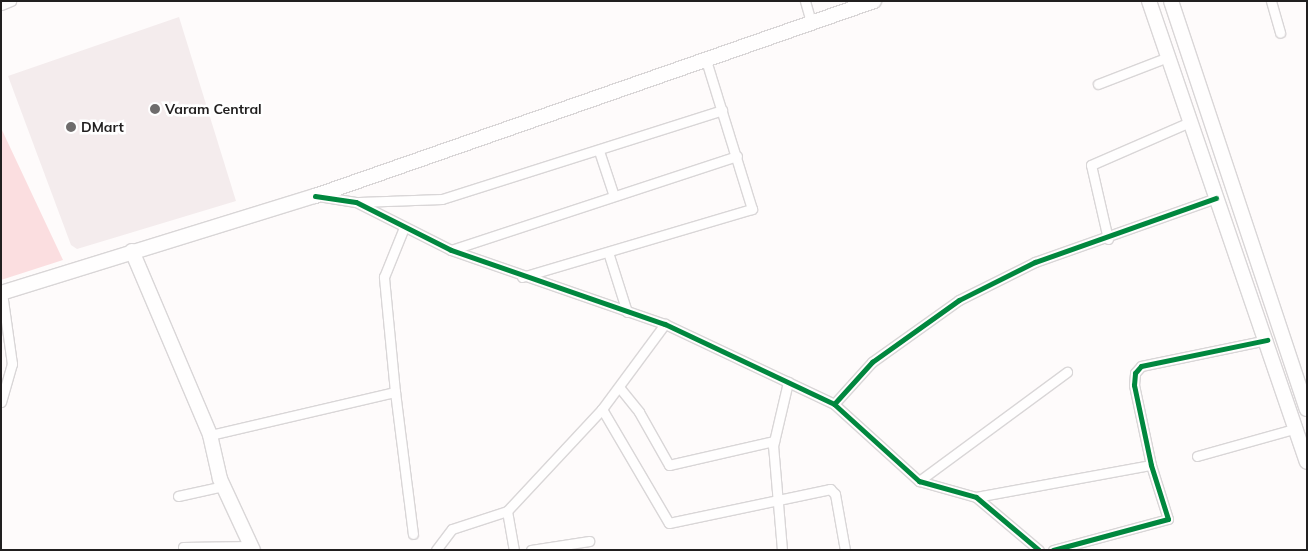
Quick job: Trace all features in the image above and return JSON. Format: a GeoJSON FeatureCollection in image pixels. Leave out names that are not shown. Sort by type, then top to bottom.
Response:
{"type":"FeatureCollection","features":[{"type":"Feature","properties":{"kind":"main road"},"geometry":{"type":"LineString","coordinates":[[2,293],[132,251],[315,196],[874,1]]}},
{"type":"Feature","properties":{"kind":"main road"},"geometry":{"type":"LineString","coordinates":[[1149,1],[1297,428],[1307,462]]}},
{"type":"Feature","properties":{"kind":"main road"},"geometry":{"type":"LineString","coordinates":[[1171,1],[1307,408]]}},
{"type":"Feature","properties":{"kind":"main road"},"geometry":{"type":"LineString","coordinates":[[132,251],[210,434],[223,486],[252,548]]}},
{"type":"Feature","properties":{"kind":"street"},"geometry":{"type":"LineString","coordinates":[[1,5],[11,1]]}},
{"type":"Feature","properties":{"kind":"street"},"geometry":{"type":"LineString","coordinates":[[805,1],[811,22]]}},
{"type":"Feature","properties":{"kind":"street"},"geometry":{"type":"LineString","coordinates":[[1270,1],[1280,33]]}},
{"type":"Feature","properties":{"kind":"street"},"geometry":{"type":"LineString","coordinates":[[1098,84],[1168,56]]}},
{"type":"Feature","properties":{"kind":"street"},"geometry":{"type":"LineString","coordinates":[[522,278],[752,209],[706,60]]}},
{"type":"Feature","properties":{"kind":"street"},"geometry":{"type":"LineString","coordinates":[[315,196],[356,202],[429,202],[599,151],[722,110]]}},
{"type":"Feature","properties":{"kind":"street"},"geometry":{"type":"LineString","coordinates":[[1108,239],[1091,165],[1190,122]]}},
{"type":"Feature","properties":{"kind":"street"},"geometry":{"type":"LineString","coordinates":[[599,151],[613,193]]}},
{"type":"Feature","properties":{"kind":"street"},"geometry":{"type":"LineString","coordinates":[[451,250],[613,193],[737,156]]}},
{"type":"Feature","properties":{"kind":"street"},"geometry":{"type":"LineString","coordinates":[[834,404],[872,362],[959,300],[1035,262],[1108,239],[1216,198]]}},
{"type":"Feature","properties":{"kind":"street"},"geometry":{"type":"LineString","coordinates":[[356,202],[403,230],[451,250],[522,278],[665,324],[834,404],[919,481],[976,497],[1039,550]]}},
{"type":"Feature","properties":{"kind":"street"},"geometry":{"type":"LineString","coordinates":[[403,230],[384,277],[413,534]]}},
{"type":"Feature","properties":{"kind":"street"},"geometry":{"type":"LineString","coordinates":[[608,252],[627,312]]}},
{"type":"Feature","properties":{"kind":"street"},"geometry":{"type":"LineString","coordinates":[[1,402],[12,364],[2,293]]}},
{"type":"Feature","properties":{"kind":"street"},"geometry":{"type":"LineString","coordinates":[[436,550],[452,528],[507,512],[602,409],[665,324]]}},
{"type":"Feature","properties":{"kind":"street"},"geometry":{"type":"LineString","coordinates":[[1053,550],[1168,518],[1151,465],[1135,373],[1141,366],[1266,340]]}},
{"type":"Feature","properties":{"kind":"street"},"geometry":{"type":"LineString","coordinates":[[919,481],[1067,372]]}},
{"type":"Feature","properties":{"kind":"street"},"geometry":{"type":"LineString","coordinates":[[782,550],[774,441],[788,382]]}},
{"type":"Feature","properties":{"kind":"street"},"geometry":{"type":"LineString","coordinates":[[619,387],[639,412],[669,465],[774,441]]}},
{"type":"Feature","properties":{"kind":"street"},"geometry":{"type":"LineString","coordinates":[[210,434],[396,392]]}},
{"type":"Feature","properties":{"kind":"street"},"geometry":{"type":"LineString","coordinates":[[602,409],[669,523],[777,497],[830,489],[835,494],[845,550]]}},
{"type":"Feature","properties":{"kind":"street"},"geometry":{"type":"LineString","coordinates":[[1197,456],[1297,428]]}},
{"type":"Feature","properties":{"kind":"street"},"geometry":{"type":"LineString","coordinates":[[976,497],[1151,465]]}},
{"type":"Feature","properties":{"kind":"street"},"geometry":{"type":"LineString","coordinates":[[178,496],[223,486]]}},
{"type":"Feature","properties":{"kind":"street"},"geometry":{"type":"LineString","coordinates":[[507,512],[514,550]]}},
{"type":"Feature","properties":{"kind":"street"},"geometry":{"type":"LineString","coordinates":[[531,550],[589,541]]}},
{"type":"Feature","properties":{"kind":"street"},"geometry":{"type":"LineString","coordinates":[[183,548],[252,548]]}},
{"type":"Feature","properties":{"kind":"shaded area"},"geometry":{"type":"Polygon","coordinates":[[[179,17],[236,201],[77,249],[71,245],[8,76],[179,17]]]}},
{"type":"Feature","properties":{"kind":"shaded area"},"geometry":{"type":"Polygon","coordinates":[[[1,128],[63,260],[1,280],[1,128]]]}},
{"type":"Feature","properties":{"kind":"cycle path"},"geometry":{"type":"LineString","coordinates":[[315,196],[356,202],[451,250],[665,324],[834,404],[919,481],[976,497],[1039,550]]}},
{"type":"Feature","properties":{"kind":"cycle path"},"geometry":{"type":"LineString","coordinates":[[834,404],[872,362],[959,300],[1035,262],[1216,198]]}},
{"type":"Feature","properties":{"kind":"cycle path"},"geometry":{"type":"LineString","coordinates":[[1053,550],[1168,519],[1151,465],[1134,385],[1135,373],[1141,366],[1267,340]]}},
{"type":"Feature","properties":{"kind":"place","name":"Varam Central"},"geometry":{"type":"Point","coordinates":[155,109]}},
{"type":"Feature","properties":{"kind":"place","name":"DMart"},"geometry":{"type":"Point","coordinates":[71,127]}}]}
